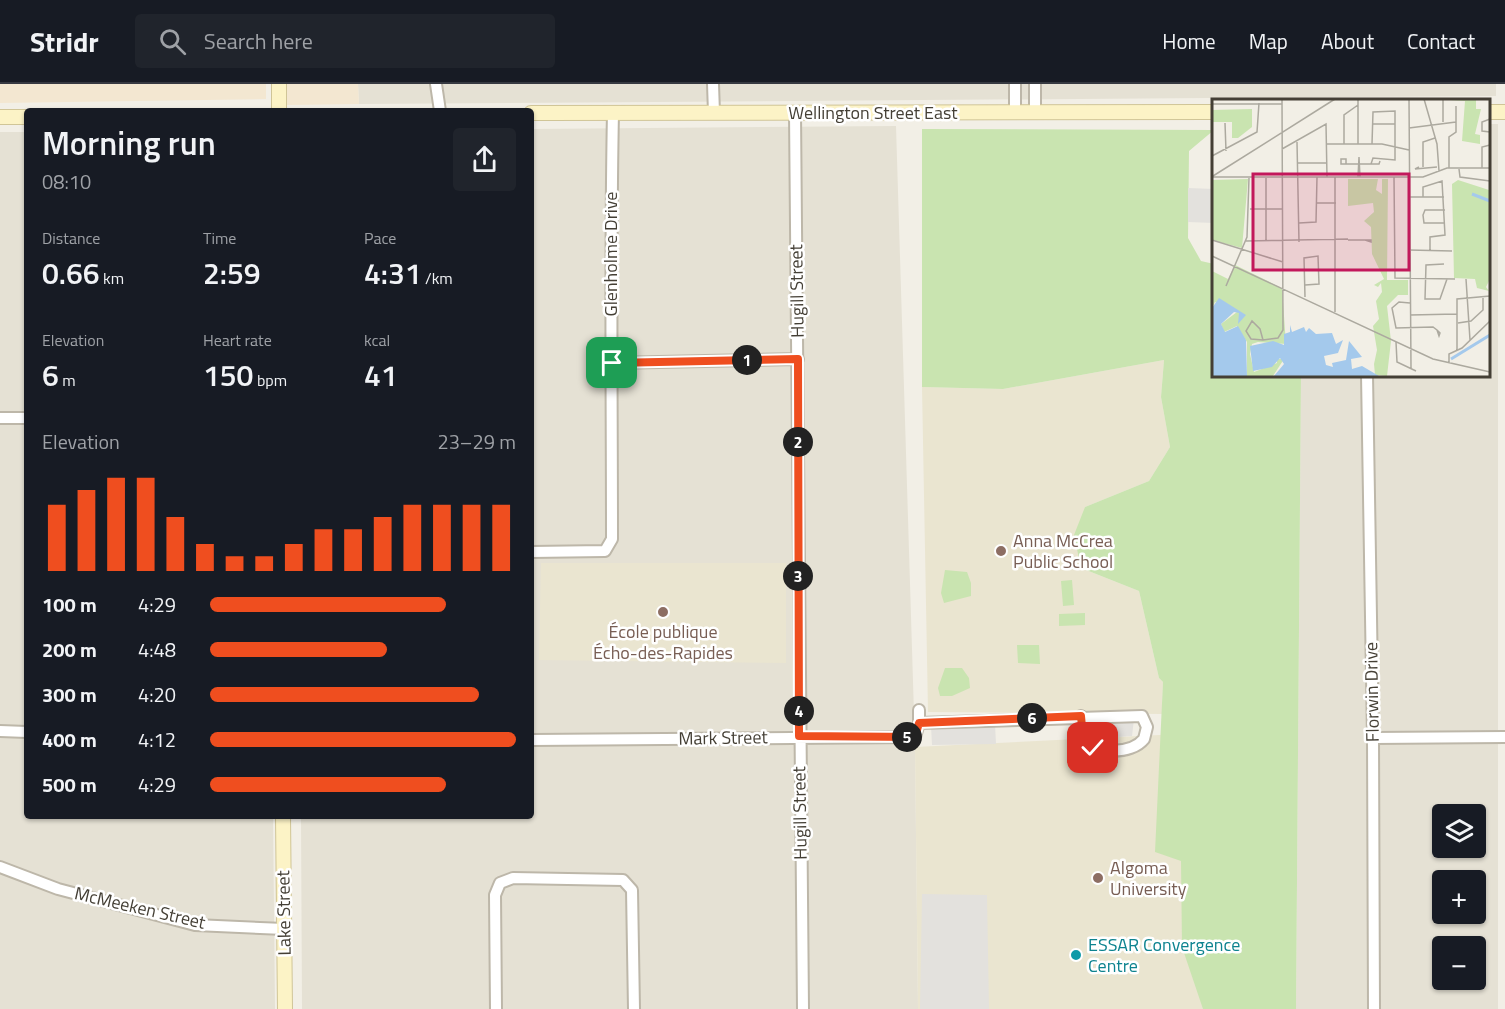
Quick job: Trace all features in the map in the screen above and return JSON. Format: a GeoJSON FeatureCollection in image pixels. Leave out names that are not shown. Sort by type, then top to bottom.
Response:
{"type":"FeatureCollection","features":[{"type":"Feature","properties":{"kind":"main road"},"geometry":{"type":"LineString","coordinates":[[279,84],[279,108]]}},
{"type":"Feature","properties":{"kind":"main road","name":"Wellington Street East"},"geometry":{"type":"LineString","coordinates":[[534,113],[1212,112]]}},
{"type":"Feature","properties":{"kind":"main road"},"geometry":{"type":"LineString","coordinates":[[0,117],[24,117]]}},
{"type":"Feature","properties":{"kind":"main road","name":"Lake Street"},"geometry":{"type":"LineString","coordinates":[[283,819],[285,1009]]}},
{"type":"Feature","properties":{"kind":"street"},"geometry":{"type":"LineString","coordinates":[[436,84],[440,108]]}},
{"type":"Feature","properties":{"kind":"street"},"geometry":{"type":"LineString","coordinates":[[713,84],[714,113]]}},
{"type":"Feature","properties":{"kind":"street"},"geometry":{"type":"LineString","coordinates":[[1015,84],[1015,113]]}},
{"type":"Feature","properties":{"kind":"street"},"geometry":{"type":"LineString","coordinates":[[1035,84],[1035,113]]}},
{"type":"Feature","properties":{"kind":"street","name":"Glenholme Drive"},"geometry":{"type":"LineString","coordinates":[[534,552],[605,551],[612,539],[612,363],[609,291],[613,113]]}},
{"type":"Feature","properties":{"kind":"street","name":"Hugill Street"},"geometry":{"type":"LineString","coordinates":[[795,113],[803,1009]]}},
{"type":"Feature","properties":{"kind":"street"},"geometry":{"type":"LineString","coordinates":[[612,363],[798,359]]}},
{"type":"Feature","properties":{"kind":"street","name":"Florwin Drive"},"geometry":{"type":"LineString","coordinates":[[1367,376],[1374,738],[1374,1009]]}},
{"type":"Feature","properties":{"kind":"street"},"geometry":{"type":"LineString","coordinates":[[0,418],[24,417]]}},
{"type":"Feature","properties":{"kind":"street"},"geometry":{"type":"LineString","coordinates":[[919,710],[919,723],[1081,716],[1142,716],[1146,733],[1139,746],[1131,749],[1093,748],[1083,738],[1081,716]]}},
{"type":"Feature","properties":{"kind":"street","name":"Mark Street"},"geometry":{"type":"LineString","coordinates":[[534,740],[799,736],[915,737],[919,723]]}},
{"type":"Feature","properties":{"kind":"street"},"geometry":{"type":"LineString","coordinates":[[0,731],[24,732]]}},
{"type":"Feature","properties":{"kind":"street"},"geometry":{"type":"LineString","coordinates":[[1374,738],[1505,737]]}},
{"type":"Feature","properties":{"kind":"street","name":"McMeeken Street"},"geometry":{"type":"LineString","coordinates":[[0,867],[58,889],[195,925],[284,929]]}},
{"type":"Feature","properties":{"kind":"street"},"geometry":{"type":"LineString","coordinates":[[496,1009],[495,895],[500,883],[513,878],[623,880],[632,890],[634,1009]]}},
{"type":"Feature","properties":{"kind":"shaded area"},"geometry":{"type":"Polygon","coordinates":[[[0,84],[266,84],[266,99],[0,103],[0,84]]]}},
{"type":"Feature","properties":{"kind":"shaded area"},"geometry":{"type":"Polygon","coordinates":[[[286,84],[358,84],[359,104],[286,105],[286,84]]]}},
{"type":"Feature","properties":{"kind":"shaded area"},"geometry":{"type":"Polygon","coordinates":[[[358,84],[1496,84],[1496,96],[359,104],[358,84]]]}},
{"type":"Feature","properties":{"kind":"shaded area"},"geometry":{"type":"Polygon","coordinates":[[[1490,124],[1498,124],[1498,1009],[1296,1009],[1301,376],[1490,376],[1490,124]]]}},
{"type":"Feature","properties":{"kind":"shaded area"},"geometry":{"type":"Polygon","coordinates":[[[896,126],[915,747],[918,1009],[302,1009],[301,819],[534,819],[534,129],[896,126]]]}},
{"type":"Feature","properties":{"kind":"shaded area"},"geometry":{"type":"Polygon","coordinates":[[[0,132],[24,132],[24,819],[273,819],[275,1009],[0,1009],[0,132]]]}},
{"type":"Feature","properties":{"kind":"shaded area"},"geometry":{"type":"Polygon","coordinates":[[[1188,188],[1212,189],[1212,223],[1188,222],[1188,188]]]}},
{"type":"Feature","properties":{"kind":"shaded area","name":"Anna McCrea Public School"},"geometry":{"type":"Polygon","coordinates":[[[1164,360],[1161,397],[1170,447],[1149,481],[1085,507],[1081,568],[1139,591],[1159,678],[1163,682],[1162,714],[928,712],[922,387],[1003,389],[1164,360]]]}},
{"type":"Feature","properties":{"kind":"shaded area","name":"École publique Écho-des-Rapides"},"geometry":{"type":"Polygon","coordinates":[[[541,563],[786,563],[786,663],[539,660],[541,563]]]}},
{"type":"Feature","properties":{"kind":"shaded area"},"geometry":{"type":"Polygon","coordinates":[[[1102,718],[1134,719],[1132,736],[1102,738],[1102,718]]]}},
{"type":"Feature","properties":{"kind":"shaded area"},"geometry":{"type":"Polygon","coordinates":[[[995,724],[996,744],[932,745],[931,726],[995,724]]]}},
{"type":"Feature","properties":{"kind":"shaded area","name":"Algoma University"},"geometry":{"type":"Polygon","coordinates":[[[1281,729],[1279,1009],[918,1009],[915,747],[1281,729]]]}},
{"type":"Feature","properties":{"kind":"shaded area"},"geometry":{"type":"Polygon","coordinates":[[[922,894],[987,895],[989,1009],[920,1009],[922,894]]]}},
{"type":"Feature","properties":{"kind":"green space"},"geometry":{"type":"Polygon","coordinates":[[[922,129],[1212,130],[1189,151],[1188,238],[1201,261],[1212,264],[1212,376],[1301,376],[1296,1009],[1203,1009],[1182,947],[1181,861],[1155,852],[1163,682],[1159,678],[1139,591],[1081,568],[1074,535],[1085,507],[1149,481],[1170,447],[1161,397],[1164,360],[1003,389],[922,387],[922,129]]]}},
{"type":"Feature","properties":{"kind":"green space"},"geometry":{"type":"Polygon","coordinates":[[[945,570],[967,572],[971,583],[971,596],[944,603],[941,593],[945,570]]]}},
{"type":"Feature","properties":{"kind":"green space"},"geometry":{"type":"Polygon","coordinates":[[[1072,580],[1074,605],[1063,606],[1061,581],[1072,580]]]}},
{"type":"Feature","properties":{"kind":"green space"},"geometry":{"type":"Polygon","coordinates":[[[1085,613],[1085,625],[1059,626],[1059,614],[1085,613]]]}},
{"type":"Feature","properties":{"kind":"green space"},"geometry":{"type":"Polygon","coordinates":[[[1017,645],[1039,645],[1040,664],[1018,663],[1017,645]]]}},
{"type":"Feature","properties":{"kind":"green space"},"geometry":{"type":"Polygon","coordinates":[[[945,668],[962,668],[969,678],[970,688],[952,696],[940,696],[938,688],[945,668]]]}},
{"type":"Feature","properties":{"kind":"place","name":"Anna McCrea Public School"},"geometry":{"type":"Point","coordinates":[1001,551]}},
{"type":"Feature","properties":{"kind":"place","name":"École publique Écho-des-Rapides"},"geometry":{"type":"Point","coordinates":[663,612]}},
{"type":"Feature","properties":{"kind":"place","name":"Algoma University"},"geometry":{"type":"Point","coordinates":[1098,878]}},
{"type":"Feature","properties":{"kind":"place","name":"ESSAR Convergence Centre"},"geometry":{"type":"Point","coordinates":[1076,955]}},
{"type":"Feature","properties":{"kind":"route"},"geometry":{"type":"LineString","coordinates":[[612,363],[798,359],[799,736],[915,737],[919,723],[1081,716],[1083,738],[1093,748]]}}]}
